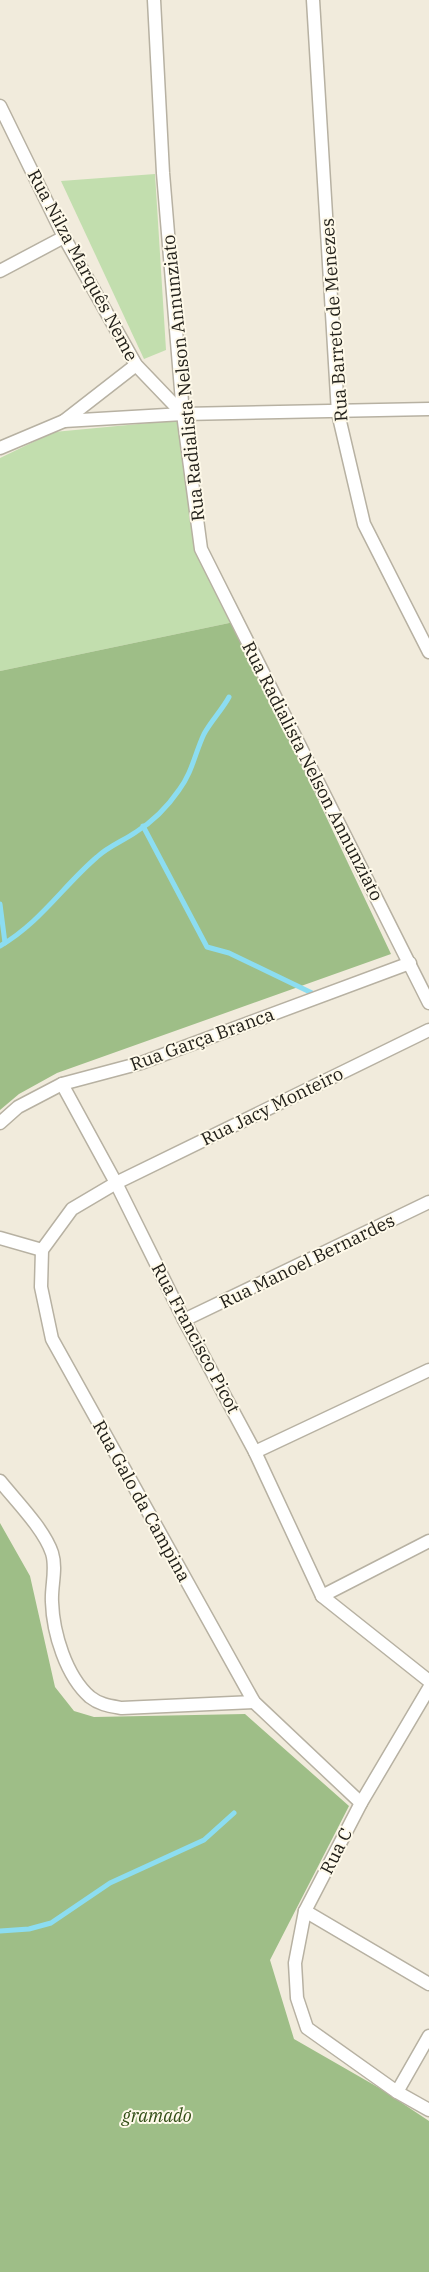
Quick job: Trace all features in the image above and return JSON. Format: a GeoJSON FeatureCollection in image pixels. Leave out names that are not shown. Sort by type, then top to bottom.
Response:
{"type":"FeatureCollection","features":[{"type":"Feature","properties":{"kind":"street","name":"Rua Radialista Nelson Annunziato"},"geometry":{"type":"LineString","coordinates":[[154,0],[163,173],[183,414],[201,548],[429,1003]]}},
{"type":"Feature","properties":{"kind":"street","name":"Rua Barreto de Menezes"},"geometry":{"type":"LineString","coordinates":[[313,0],[338,413],[364,524],[429,652]]}},
{"type":"Feature","properties":{"kind":"street","name":"Rua Nilza Marquês Neme"},"geometry":{"type":"LineString","coordinates":[[0,106],[64,237],[136,365],[183,414]]}},
{"type":"Feature","properties":{"kind":"street"},"geometry":{"type":"LineString","coordinates":[[0,271],[64,237]]}},
{"type":"Feature","properties":{"kind":"street"},"geometry":{"type":"LineString","coordinates":[[0,448],[64,421],[136,365]]}},
{"type":"Feature","properties":{"kind":"street"},"geometry":{"type":"LineString","coordinates":[[64,421],[183,414],[338,413],[429,409]]}},
{"type":"Feature","properties":{"kind":"street","name":"Rua Garça Branca"},"geometry":{"type":"LineString","coordinates":[[0,1124],[18,1107],[62,1084],[141,1063],[410,963]]}},
{"type":"Feature","properties":{"kind":"street","name":"Rua Jacy Monteiro"},"geometry":{"type":"LineString","coordinates":[[116,1183],[429,1030]]}},
{"type":"Feature","properties":{"kind":"street","name":"Rua Francisco Picot"},"geometry":{"type":"LineString","coordinates":[[62,1084],[116,1183],[184,1320],[255,1452],[322,1596]]}},
{"type":"Feature","properties":{"kind":"street"},"geometry":{"type":"LineString","coordinates":[[0,1238],[42,1250],[72,1209],[116,1183]]}},
{"type":"Feature","properties":{"kind":"street","name":"Rua Manoel Bernardes"},"geometry":{"type":"LineString","coordinates":[[184,1320],[429,1202]]}},
{"type":"Feature","properties":{"kind":"street","name":"Rua Galo da Campina"},"geometry":{"type":"LineString","coordinates":[[42,1250],[41,1287],[52,1339],[254,1702],[361,1803]]}},
{"type":"Feature","properties":{"kind":"street"},"geometry":{"type":"LineString","coordinates":[[255,1452],[429,1370]]}},
{"type":"Feature","properties":{"kind":"street"},"geometry":{"type":"LineString","coordinates":[[0,1481],[45,1538],[52,1553],[54,1570],[52,1604],[57,1636],[74,1677],[91,1697],[106,1706],[122,1708],[254,1702]]}},
{"type":"Feature","properties":{"kind":"street"},"geometry":{"type":"LineString","coordinates":[[429,1541],[322,1596],[429,1681]]}},
{"type":"Feature","properties":{"kind":"street","name":"Rua C"},"geometry":{"type":"LineString","coordinates":[[397,2092],[308,2028],[297,1998],[295,1963],[306,1911],[361,1803],[429,1688]]}},
{"type":"Feature","properties":{"kind":"street"},"geometry":{"type":"LineString","coordinates":[[306,1911],[429,1984]]}},
{"type":"Feature","properties":{"kind":"street"},"geometry":{"type":"LineString","coordinates":[[429,2036],[397,2092],[429,2110]]}},
{"type":"Feature","properties":{"kind":"green space"},"geometry":{"type":"Polygon","coordinates":[[[155,174],[166,350],[144,359],[61,181],[155,174]]]}},
{"type":"Feature","properties":{"kind":"green space"},"geometry":{"type":"Polygon","coordinates":[[[181,420],[200,549],[234,622],[0,671],[0,458],[54,432],[181,420]]]}},
{"type":"Feature","properties":{"kind":"green space"},"geometry":{"type":"Polygon","coordinates":[[[234,622],[391,954],[57,1073],[19,1094],[0,1110],[0,671],[234,622]]]}},
{"type":"Feature","properties":{"kind":"green space","name":"gramado"},"geometry":{"type":"Polygon","coordinates":[[[0,1523],[30,1576],[55,1687],[74,1711],[94,1717],[245,1714],[349,1806],[270,1960],[294,2039],[381,2089],[429,2121],[429,2272],[0,2272],[0,1523]]]}},
{"type":"Feature","properties":{"kind":"waterway"},"geometry":{"type":"LineString","coordinates":[[0,946],[27,926],[102,853],[142,828],[165,808],[175,796],[190,770],[204,734],[229,697]]}},
{"type":"Feature","properties":{"kind":"waterway"},"geometry":{"type":"LineString","coordinates":[[143,826],[207,947],[229,953],[312,993]]}},
{"type":"Feature","properties":{"kind":"waterway"},"geometry":{"type":"LineString","coordinates":[[0,904],[5,943]]}},
{"type":"Feature","properties":{"kind":"waterway"},"geometry":{"type":"LineString","coordinates":[[0,1931],[29,1929],[51,1923],[110,1883],[204,1840],[234,1813]]}}]}
